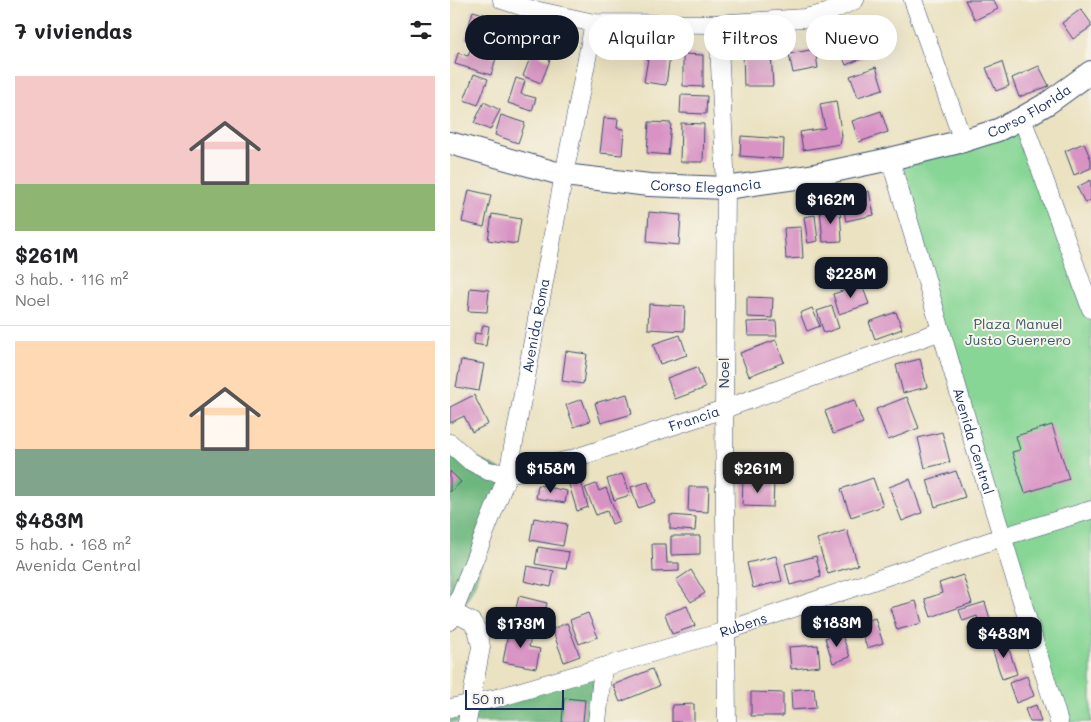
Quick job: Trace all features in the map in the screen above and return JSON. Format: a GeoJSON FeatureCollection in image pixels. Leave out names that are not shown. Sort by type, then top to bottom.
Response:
{"type":"FeatureCollection","features":[{"type":"Feature","properties":{"kind":"main road","name":"Corso Florida"},"geometry":{"type":"LineString","coordinates":[[963,141],[998,130],[1022,118],[1048,103],[1091,72]]}},
{"type":"Feature","properties":{"kind":"main road","name":"Corso Elegancia"},"geometry":{"type":"LineString","coordinates":[[450,143],[564,175],[649,185],[726,188],[810,176],[963,141]]}},
{"type":"Feature","properties":{"kind":"street"},"geometry":{"type":"LineString","coordinates":[[502,0],[530,5],[589,22]]}},
{"type":"Feature","properties":{"kind":"street"},"geometry":{"type":"LineString","coordinates":[[796,19],[827,13],[856,0]]}},
{"type":"Feature","properties":{"kind":"street"},"geometry":{"type":"LineString","coordinates":[[913,0],[963,141]]}},
{"type":"Feature","properties":{"kind":"street","name":"Avenida Roma"},"geometry":{"type":"LineString","coordinates":[[452,616],[508,474],[589,48]]}},
{"type":"Feature","properties":{"kind":"street","name":"Noel"},"geometry":{"type":"LineString","coordinates":[[720,60],[726,188],[724,409],[727,722]]}},
{"type":"Feature","properties":{"kind":"street"},"geometry":{"type":"LineString","coordinates":[[1022,118],[1088,289],[1091,309]]}},
{"type":"Feature","properties":{"kind":"street","name":"Avenida Central"},"geometry":{"type":"LineString","coordinates":[[890,159],[972,438],[1059,722]]}},
{"type":"Feature","properties":{"kind":"street","name":"Francia"},"geometry":{"type":"LineString","coordinates":[[450,443],[470,461],[488,471],[508,474],[569,460],[724,409],[941,331]]}},
{"type":"Feature","properties":{"kind":"street","name":"Rubens"},"geometry":{"type":"LineString","coordinates":[[450,708],[501,697],[726,631],[1002,537],[1091,510]]}},
{"type":"Feature","properties":{"kind":"street"},"geometry":{"type":"LineString","coordinates":[[452,616],[472,622],[478,632],[481,647],[467,722]]}},
{"type":"Feature","properties":{"kind":"street"},"geometry":{"type":"LineString","coordinates":[[597,722],[603,667]]}},
{"type":"Feature","properties":{"kind":"green space","name":"Plaza Manuel Justo Guerrero"},"geometry":{"type":"Polygon","coordinates":[[[1022,118],[1091,314],[1091,722],[1061,722],[890,159],[1022,118]]]}},
{"type":"Feature","properties":{"kind":"green space"},"geometry":{"type":"Polygon","coordinates":[[[450,443],[508,474],[475,584],[450,633],[450,443]]]}},
{"type":"Feature","properties":{"kind":"green space"},"geometry":{"type":"Polygon","coordinates":[[[603,667],[597,722],[450,722],[450,708],[603,667]]]}},
{"type":"Feature","properties":{"kind":"building"},"geometry":{"type":"Polygon","coordinates":[[[965,0],[993,0],[998,9],[975,20],[965,0]]]}},
{"type":"Feature","properties":{"kind":"building"},"geometry":{"type":"Polygon","coordinates":[[[1081,9],[1091,23],[1091,27],[1073,39],[1062,23],[1081,9]]]}},
{"type":"Feature","properties":{"kind":"building"},"geometry":{"type":"Polygon","coordinates":[[[473,11],[487,15],[472,15],[473,11]]]}},
{"type":"Feature","properties":{"kind":"building"},"geometry":{"type":"Polygon","coordinates":[[[806,51],[806,60],[817,60],[818,68],[793,73],[790,60],[796,60],[796,53],[806,51]]]}},
{"type":"Feature","properties":{"kind":"building"},"geometry":{"type":"Polygon","coordinates":[[[458,53],[465,55],[465,60],[495,60],[491,75],[455,64],[458,53]]]}},
{"type":"Feature","properties":{"kind":"building"},"geometry":{"type":"Polygon","coordinates":[[[694,55],[703,55],[703,87],[683,86],[683,60],[694,60],[694,55]]]}},
{"type":"Feature","properties":{"kind":"building"},"geometry":{"type":"Polygon","coordinates":[[[529,60],[550,60],[541,83],[523,76],[529,60]]]}},
{"type":"Feature","properties":{"kind":"building"},"geometry":{"type":"Polygon","coordinates":[[[648,60],[669,60],[666,85],[644,82],[648,60]]]}},
{"type":"Feature","properties":{"kind":"building"},"geometry":{"type":"Polygon","coordinates":[[[743,60],[771,60],[773,86],[744,86],[743,60]]]}},
{"type":"Feature","properties":{"kind":"building"},"geometry":{"type":"Polygon","coordinates":[[[844,60],[858,60],[846,65],[844,60]]]}},
{"type":"Feature","properties":{"kind":"building"},"geometry":{"type":"Polygon","coordinates":[[[1002,62],[1009,86],[996,91],[986,68],[1002,62]]]}},
{"type":"Feature","properties":{"kind":"building"},"geometry":{"type":"Polygon","coordinates":[[[1039,66],[1049,86],[1019,97],[1012,78],[1039,66]]]}},
{"type":"Feature","properties":{"kind":"building"},"geometry":{"type":"Polygon","coordinates":[[[876,67],[883,89],[858,97],[850,76],[876,67]]]}},
{"type":"Feature","properties":{"kind":"building"},"geometry":{"type":"Polygon","coordinates":[[[474,74],[488,79],[478,105],[464,100],[474,74]]]}},
{"type":"Feature","properties":{"kind":"building"},"geometry":{"type":"Polygon","coordinates":[[[516,78],[525,81],[521,94],[536,98],[532,111],[508,103],[516,78]]]}},
{"type":"Feature","properties":{"kind":"building"},"geometry":{"type":"Polygon","coordinates":[[[681,95],[707,96],[706,114],[680,113],[681,95]]]}},
{"type":"Feature","properties":{"kind":"building"},"geometry":{"type":"Polygon","coordinates":[[[836,101],[842,136],[840,144],[803,150],[800,132],[825,128],[820,104],[836,101]]]}},
{"type":"Feature","properties":{"kind":"building"},"geometry":{"type":"Polygon","coordinates":[[[484,102],[500,110],[490,130],[474,123],[484,102]]]}},
{"type":"Feature","properties":{"kind":"building"},"geometry":{"type":"Polygon","coordinates":[[[881,111],[888,132],[859,142],[852,121],[881,111]]]}},
{"type":"Feature","properties":{"kind":"building"},"geometry":{"type":"Polygon","coordinates":[[[501,115],[525,123],[518,143],[495,135],[501,115]]]}},
{"type":"Feature","properties":{"kind":"building"},"geometry":{"type":"Polygon","coordinates":[[[604,118],[618,119],[617,128],[624,129],[622,155],[600,153],[604,118]]]}},
{"type":"Feature","properties":{"kind":"building"},"geometry":{"type":"Polygon","coordinates":[[[649,122],[671,123],[668,155],[647,153],[649,122]]]}},
{"type":"Feature","properties":{"kind":"building"},"geometry":{"type":"Polygon","coordinates":[[[681,123],[704,124],[703,162],[680,162],[681,123]]]}},
{"type":"Feature","properties":{"kind":"building"},"geometry":{"type":"Polygon","coordinates":[[[741,136],[784,139],[783,159],[740,156],[741,136]]]}},
{"type":"Feature","properties":{"kind":"building"},"geometry":{"type":"Polygon","coordinates":[[[1084,143],[1091,160],[1091,168],[1074,175],[1065,151],[1084,143]]]}},
{"type":"Feature","properties":{"kind":"building"},"geometry":{"type":"Polygon","coordinates":[[[1091,180],[1091,200],[1085,203],[1077,187],[1091,180]]]}},
{"type":"Feature","properties":{"kind":"building"},"geometry":{"type":"Polygon","coordinates":[[[469,190],[491,195],[484,227],[462,222],[469,190]]]}},
{"type":"Feature","properties":{"kind":"building"},"geometry":{"type":"Polygon","coordinates":[[[869,191],[874,215],[846,221],[841,197],[869,191]]]}},
{"type":"Feature","properties":{"kind":"building"},"geometry":{"type":"Polygon","coordinates":[[[840,208],[842,241],[823,242],[820,209],[840,208]]]}},
{"type":"Feature","properties":{"kind":"building"},"geometry":{"type":"Polygon","coordinates":[[[649,212],[681,215],[679,245],[647,242],[649,212]]]}},
{"type":"Feature","properties":{"kind":"building"},"geometry":{"type":"Polygon","coordinates":[[[492,214],[521,219],[517,244],[488,240],[492,214]]]}},
{"type":"Feature","properties":{"kind":"building"},"geometry":{"type":"Polygon","coordinates":[[[815,215],[818,241],[808,243],[804,217],[815,215]]]}},
{"type":"Feature","properties":{"kind":"building"},"geometry":{"type":"Polygon","coordinates":[[[801,227],[803,258],[786,259],[784,228],[801,227]]]}},
{"type":"Feature","properties":{"kind":"building"},"geometry":{"type":"Polygon","coordinates":[[[862,285],[869,304],[839,314],[833,294],[862,285]]]}},
{"type":"Feature","properties":{"kind":"building"},"geometry":{"type":"Polygon","coordinates":[[[470,288],[489,290],[487,312],[468,311],[470,288]]]}},
{"type":"Feature","properties":{"kind":"building"},"geometry":{"type":"Polygon","coordinates":[[[747,297],[773,298],[772,318],[747,317],[747,297]]]}},
{"type":"Feature","properties":{"kind":"building"},"geometry":{"type":"Polygon","coordinates":[[[649,304],[685,306],[684,331],[648,329],[649,304]]]}},
{"type":"Feature","properties":{"kind":"building"},"geometry":{"type":"Polygon","coordinates":[[[832,306],[839,328],[824,333],[817,311],[832,306]]]}},
{"type":"Feature","properties":{"kind":"building"},"geometry":{"type":"Polygon","coordinates":[[[812,308],[820,326],[807,331],[800,313],[812,308]]]}},
{"type":"Feature","properties":{"kind":"building"},"geometry":{"type":"Polygon","coordinates":[[[896,312],[902,329],[875,339],[869,322],[896,312]]]}},
{"type":"Feature","properties":{"kind":"building"},"geometry":{"type":"Polygon","coordinates":[[[776,321],[777,336],[748,336],[747,322],[776,321]]]}},
{"type":"Feature","properties":{"kind":"building"},"geometry":{"type":"Polygon","coordinates":[[[483,325],[489,326],[486,346],[474,344],[475,333],[481,334],[483,325]]]}},
{"type":"Feature","properties":{"kind":"building"},"geometry":{"type":"Polygon","coordinates":[[[680,335],[687,355],[660,364],[653,344],[680,335]]]}},
{"type":"Feature","properties":{"kind":"building"},"geometry":{"type":"Polygon","coordinates":[[[776,340],[784,362],[749,376],[740,353],[776,340]]]}},
{"type":"Feature","properties":{"kind":"building"},"geometry":{"type":"Polygon","coordinates":[[[566,351],[587,354],[583,384],[562,381],[566,351]]]}},
{"type":"Feature","properties":{"kind":"building"},"geometry":{"type":"Polygon","coordinates":[[[920,359],[927,387],[903,393],[896,365],[920,359]]]}},
{"type":"Feature","properties":{"kind":"building"},"geometry":{"type":"Polygon","coordinates":[[[461,360],[484,364],[479,391],[456,387],[461,360]]]}},
{"type":"Feature","properties":{"kind":"building"},"geometry":{"type":"Polygon","coordinates":[[[697,367],[705,388],[675,399],[667,378],[697,367]]]}},
{"type":"Feature","properties":{"kind":"building"},"geometry":{"type":"Polygon","coordinates":[[[627,394],[632,414],[601,423],[595,403],[627,394]]]}},
{"type":"Feature","properties":{"kind":"building"},"geometry":{"type":"Polygon","coordinates":[[[474,395],[488,424],[472,432],[464,416],[450,423],[450,407],[474,395]]]}},
{"type":"Feature","properties":{"kind":"building"},"geometry":{"type":"Polygon","coordinates":[[[907,397],[919,428],[888,440],[876,409],[907,397]]]}},
{"type":"Feature","properties":{"kind":"building"},"geometry":{"type":"Polygon","coordinates":[[[582,399],[590,421],[574,427],[566,405],[582,399]]]}},
{"type":"Feature","properties":{"kind":"building"},"geometry":{"type":"Polygon","coordinates":[[[854,400],[863,423],[833,434],[825,411],[854,400]]]}},
{"type":"Feature","properties":{"kind":"building"},"geometry":{"type":"Polygon","coordinates":[[[1052,425],[1069,479],[1025,493],[1012,452],[1020,450],[1016,436],[1052,425]]]}},
{"type":"Feature","properties":{"kind":"building"},"geometry":{"type":"Polygon","coordinates":[[[942,432],[950,462],[925,468],[918,438],[942,432]]]}},
{"type":"Feature","properties":{"kind":"building"},"geometry":{"type":"Polygon","coordinates":[[[450,471],[461,482],[450,492],[450,471]]]}},
{"type":"Feature","properties":{"kind":"building"},"geometry":{"type":"Polygon","coordinates":[[[956,471],[965,497],[935,507],[927,480],[956,471]]]}},
{"type":"Feature","properties":{"kind":"building"},"geometry":{"type":"Polygon","coordinates":[[[579,474],[588,507],[577,511],[567,478],[579,474]]]}},
{"type":"Feature","properties":{"kind":"building"},"geometry":{"type":"Polygon","coordinates":[[[622,474],[630,495],[614,500],[607,479],[622,474]]]}},
{"type":"Feature","properties":{"kind":"building"},"geometry":{"type":"Polygon","coordinates":[[[873,478],[883,506],[851,517],[841,489],[873,478]]]}},
{"type":"Feature","properties":{"kind":"building"},"geometry":{"type":"Polygon","coordinates":[[[910,479],[922,513],[902,521],[889,487],[910,479]]]}},
{"type":"Feature","properties":{"kind":"building"},"geometry":{"type":"Polygon","coordinates":[[[743,480],[774,482],[773,507],[742,506],[743,480]]]}},
{"type":"Feature","properties":{"kind":"building"},"geometry":{"type":"Polygon","coordinates":[[[648,482],[655,502],[638,508],[631,487],[648,482]]]}},
{"type":"Feature","properties":{"kind":"building"},"geometry":{"type":"Polygon","coordinates":[[[596,484],[599,491],[606,488],[619,521],[612,524],[607,511],[596,515],[585,488],[596,484]]]}},
{"type":"Feature","properties":{"kind":"building"},"geometry":{"type":"Polygon","coordinates":[[[538,485],[567,491],[565,503],[536,498],[538,485]]]}},
{"type":"Feature","properties":{"kind":"building"},"geometry":{"type":"Polygon","coordinates":[[[689,487],[709,487],[708,512],[688,511],[689,487]]]}},
{"type":"Feature","properties":{"kind":"building"},"geometry":{"type":"Polygon","coordinates":[[[670,515],[696,517],[695,531],[670,529],[670,515]]]}},
{"type":"Feature","properties":{"kind":"building"},"geometry":{"type":"Polygon","coordinates":[[[534,518],[567,524],[563,546],[530,540],[534,518]]]}},
{"type":"Feature","properties":{"kind":"building"},"geometry":{"type":"Polygon","coordinates":[[[847,530],[858,565],[828,574],[817,539],[847,530]]]}},
{"type":"Feature","properties":{"kind":"building"},"geometry":{"type":"Polygon","coordinates":[[[671,536],[700,536],[700,554],[671,555],[671,536]]]}},
{"type":"Feature","properties":{"kind":"building"},"geometry":{"type":"Polygon","coordinates":[[[652,544],[666,544],[667,563],[679,563],[679,571],[653,572],[652,544]]]}},
{"type":"Feature","properties":{"kind":"building"},"geometry":{"type":"Polygon","coordinates":[[[538,547],[569,552],[566,569],[535,564],[538,547]]]}},
{"type":"Feature","properties":{"kind":"building"},"geometry":{"type":"Polygon","coordinates":[[[776,556],[782,581],[753,588],[747,563],[776,556]]]}},
{"type":"Feature","properties":{"kind":"building"},"geometry":{"type":"Polygon","coordinates":[[[816,556],[821,577],[790,585],[785,564],[816,556]]]}},
{"type":"Feature","properties":{"kind":"building"},"geometry":{"type":"Polygon","coordinates":[[[527,566],[554,571],[551,587],[524,581],[527,566]]]}},
{"type":"Feature","properties":{"kind":"building"},"geometry":{"type":"Polygon","coordinates":[[[691,570],[705,593],[691,602],[676,580],[691,570]]]}},
{"type":"Feature","properties":{"kind":"building"},"geometry":{"type":"Polygon","coordinates":[[[963,575],[972,603],[931,617],[925,599],[942,593],[939,583],[963,575]]]}},
{"type":"Feature","properties":{"kind":"building"},"geometry":{"type":"Polygon","coordinates":[[[519,596],[547,603],[543,619],[515,612],[519,596]]]}},
{"type":"Feature","properties":{"kind":"building"},"geometry":{"type":"Polygon","coordinates":[[[916,601],[922,623],[897,630],[890,608],[916,601]]]}},
{"type":"Feature","properties":{"kind":"building"},"geometry":{"type":"Polygon","coordinates":[[[985,602],[996,639],[973,646],[968,627],[979,624],[977,616],[963,621],[959,610],[985,602]]]}},
{"type":"Feature","properties":{"kind":"building"},"geometry":{"type":"Polygon","coordinates":[[[687,606],[695,626],[672,634],[665,614],[687,606]]]}},
{"type":"Feature","properties":{"kind":"building"},"geometry":{"type":"Polygon","coordinates":[[[588,613],[598,637],[579,644],[570,620],[588,613]]]}},
{"type":"Feature","properties":{"kind":"building"},"geometry":{"type":"Polygon","coordinates":[[[875,618],[883,643],[867,648],[859,624],[875,618]]]}},
{"type":"Feature","properties":{"kind":"building"},"geometry":{"type":"Polygon","coordinates":[[[567,623],[580,656],[564,662],[552,629],[567,623]]]}},
{"type":"Feature","properties":{"kind":"building"},"geometry":{"type":"Polygon","coordinates":[[[509,628],[532,632],[529,647],[540,649],[536,668],[503,662],[509,628]]]}},
{"type":"Feature","properties":{"kind":"building"},"geometry":{"type":"Polygon","coordinates":[[[841,632],[850,657],[833,663],[825,638],[841,632]]]}},
{"type":"Feature","properties":{"kind":"building"},"geometry":{"type":"Polygon","coordinates":[[[1006,640],[1017,674],[1002,679],[991,645],[1006,640]]]}},
{"type":"Feature","properties":{"kind":"building"},"geometry":{"type":"Polygon","coordinates":[[[818,645],[820,666],[791,669],[789,647],[818,645]]]}},
{"type":"Feature","properties":{"kind":"building"},"geometry":{"type":"Polygon","coordinates":[[[652,669],[659,686],[620,702],[613,685],[652,669]]]}},
{"type":"Feature","properties":{"kind":"building"},"geometry":{"type":"Polygon","coordinates":[[[1027,676],[1034,696],[1016,703],[1009,683],[1027,676]]]}},
{"type":"Feature","properties":{"kind":"building"},"geometry":{"type":"Polygon","coordinates":[[[814,688],[816,708],[792,710],[791,690],[814,688]]]}},
{"type":"Feature","properties":{"kind":"building"},"geometry":{"type":"Polygon","coordinates":[[[751,692],[783,693],[783,716],[751,716],[751,692]]]}},
{"type":"Feature","properties":{"kind":"building"},"geometry":{"type":"Polygon","coordinates":[[[564,698],[585,700],[583,722],[562,722],[564,698]]]}},
{"type":"Feature","properties":{"kind":"building"},"geometry":{"type":"Polygon","coordinates":[[[694,704],[694,722],[672,722],[672,705],[694,704]]]}},
{"type":"Feature","properties":{"kind":"building"},"geometry":{"type":"Polygon","coordinates":[[[1036,705],[1041,722],[1030,722],[1025,709],[1036,705]]]}}]}
